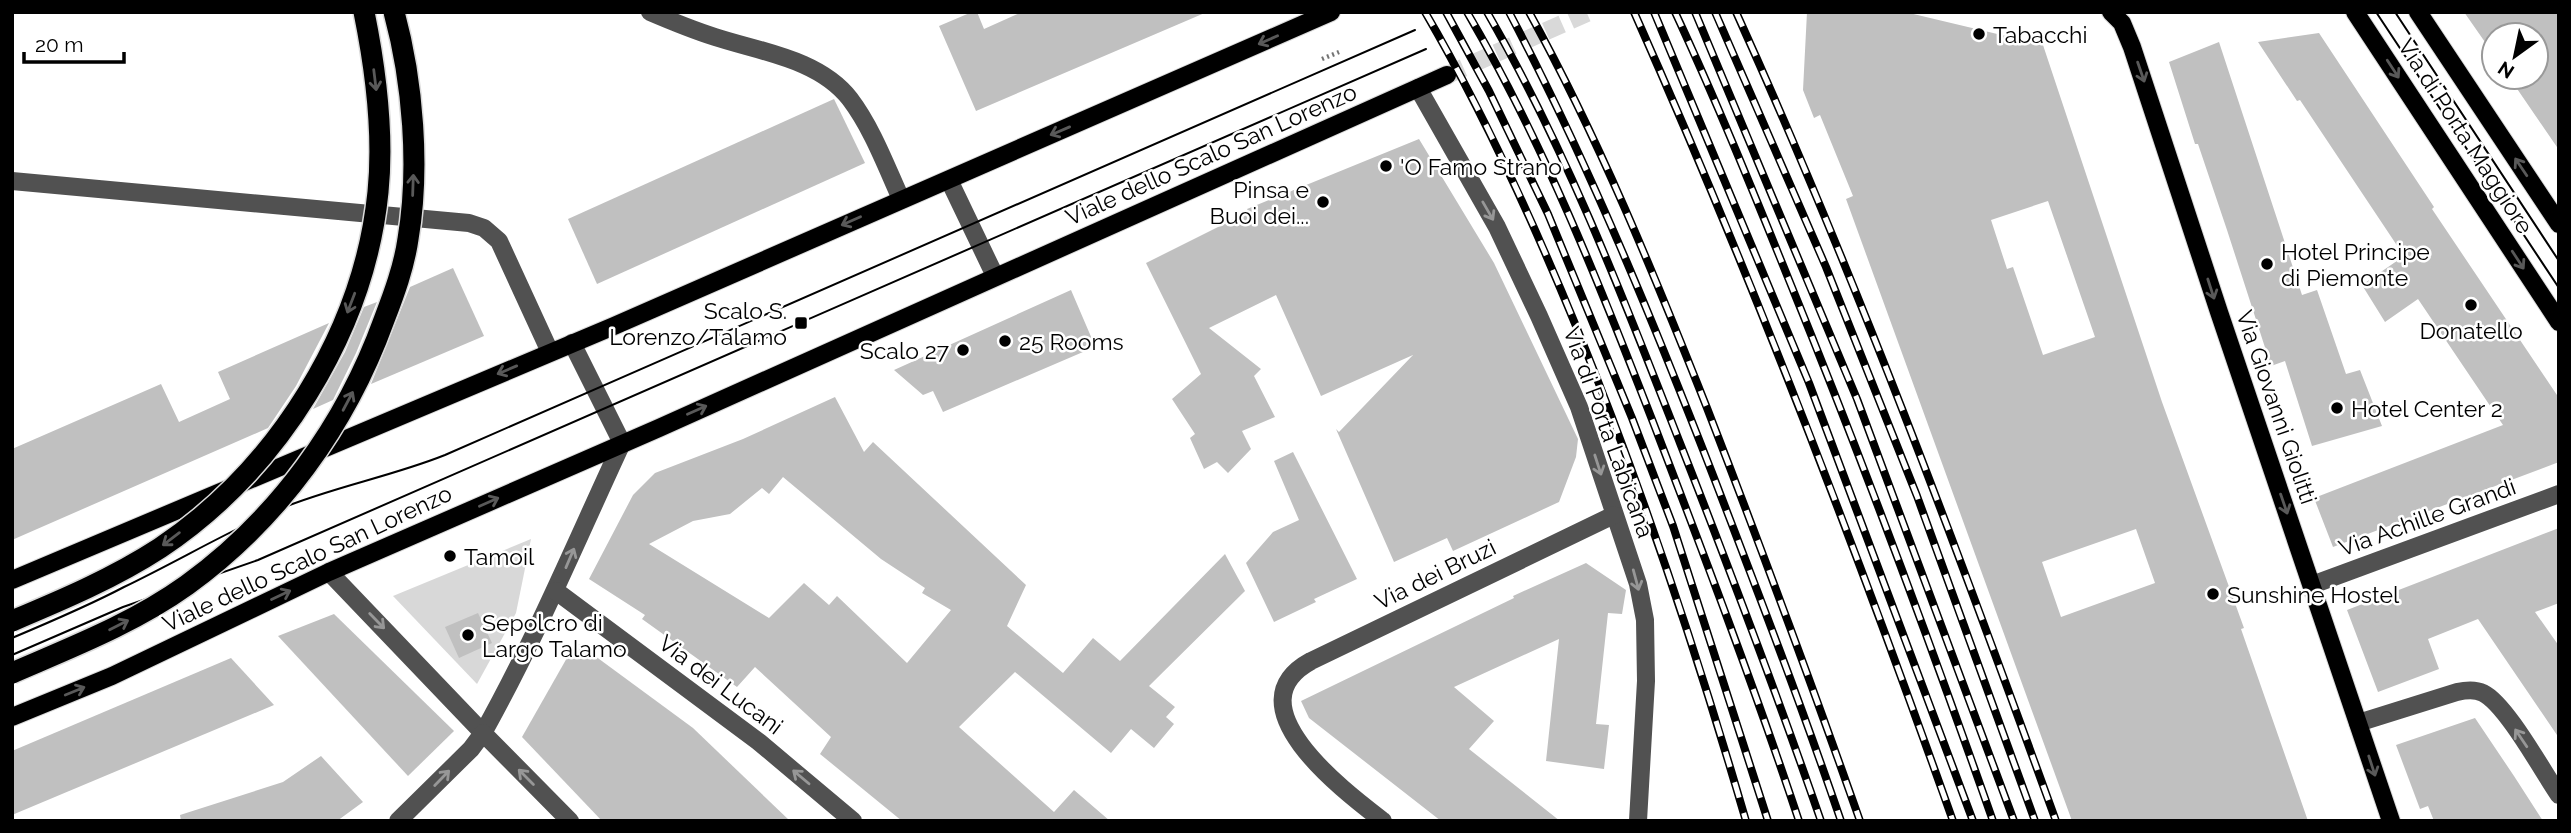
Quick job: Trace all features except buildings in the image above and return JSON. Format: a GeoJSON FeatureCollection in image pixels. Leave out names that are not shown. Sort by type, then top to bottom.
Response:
{"type":"FeatureCollection","features":[{"type":"Feature","properties":{"kind":"highway"},"geometry":{"type":"LineString","coordinates":[[12,621],[66,598],[125,568],[159,548],[205,512],[232,487],[271,443],[323,366],[344,322],[362,271],[379,190],[379,107],[364,12]]}},
{"type":"Feature","properties":{"kind":"highway"},"geometry":{"type":"LineString","coordinates":[[12,673],[147,611],[218,561],[282,498],[344,409],[370,356],[392,299],[405,254],[412,214],[412,134],[403,51],[394,12]]}},
{"type":"Feature","properties":{"kind":"main road"},"geometry":{"type":"LineString","coordinates":[[12,580],[550,352],[1331,12]]}},
{"type":"Feature","properties":{"kind":"main road","name":"Via Giovanni Giolitti"},"geometry":{"type":"LineString","coordinates":[[2111,12],[2122,23],[2133,47],[2219,312],[2391,821]]}},
{"type":"Feature","properties":{"kind":"main road","name":"Via di Porta Maggiore"},"geometry":{"type":"LineString","coordinates":[[2355,12],[2559,322]]}},
{"type":"Feature","properties":{"kind":"main road","name":"Via di Porta Maggiore"},"geometry":{"type":"LineString","coordinates":[[2418,12],[2559,224]]}},
{"type":"Feature","properties":{"kind":"main road","name":"Viale dello Scalo San Lorenzo"},"geometry":{"type":"LineString","coordinates":[[12,717],[112,676],[329,572],[1447,75]]}},
{"type":"Feature","properties":{"kind":"street"},"geometry":{"type":"LineString","coordinates":[[650,12],[711,36],[814,69],[833,82],[860,114],[901,199]]}},
{"type":"Feature","properties":{"kind":"street","name":"Via di Porta Labicana"},"geometry":{"type":"LineString","coordinates":[[1419,88],[1497,227],[1539,316],[1578,407],[1638,584],[1645,629],[1646,706],[1638,821]]}},
{"type":"Feature","properties":{"kind":"street"},"geometry":{"type":"LineString","coordinates":[[949,180],[995,276]]}},
{"type":"Feature","properties":{"kind":"street"},"geometry":{"type":"LineString","coordinates":[[12,181],[456,222],[484,228],[499,241],[550,352]]}},
{"type":"Feature","properties":{"kind":"street"},"geometry":{"type":"LineString","coordinates":[[398,821],[471,749],[483,733],[519,669],[622,443],[572,342]]}},
{"type":"Feature","properties":{"kind":"street","name":"Via Achille Grandi"},"geometry":{"type":"LineString","coordinates":[[2312,586],[2559,495]]}},
{"type":"Feature","properties":{"kind":"street","name":"Via dei Bruzi"},"geometry":{"type":"LineString","coordinates":[[1382,821],[1340,788],[1307,752],[1292,730],[1284,712],[1282,696],[1295,672],[1311,661],[1614,515]]}},
{"type":"Feature","properties":{"kind":"street"},"geometry":{"type":"LineString","coordinates":[[329,572],[570,821]]}},
{"type":"Feature","properties":{"kind":"street","name":"Via dei Lucani"},"geometry":{"type":"LineString","coordinates":[[556,591],[759,743],[853,821]]}},
{"type":"Feature","properties":{"kind":"street"},"geometry":{"type":"LineString","coordinates":[[2358,723],[2456,692],[2465,690],[2483,693],[2502,711],[2559,795]]}},
{"type":"Feature","properties":{"kind":"path"},"geometry":{"type":"LineString","coordinates":[[1322,60],[1339,52]]}},
{"type":"Feature","properties":{"kind":"shaded area"},"geometry":{"type":"Polygon","coordinates":[[[531,539],[516,613],[477,684],[393,596],[531,539]]]}},
{"type":"Feature","properties":{"kind":"tunnel"},"geometry":{"type":"LineString","coordinates":[[1447,75],[1589,12]]}},
{"type":"Feature","properties":{"kind":"tram line"},"geometry":{"type":"LineString","coordinates":[[2376,12],[2559,288]]}},
{"type":"Feature","properties":{"kind":"tram line"},"geometry":{"type":"LineString","coordinates":[[2395,12],[2559,261]]}},
{"type":"Feature","properties":{"kind":"tram line"},"geometry":{"type":"LineString","coordinates":[[12,638],[97,601],[277,510],[445,455],[1415,30]]}},
{"type":"Feature","properties":{"kind":"tram line"},"geometry":{"type":"LineString","coordinates":[[12,655],[123,607],[258,560],[1426,49]]}},
{"type":"Feature","properties":{"kind":"railway"},"geometry":{"type":"LineString","coordinates":[[1425,12],[1506,167],[1600,387],[1667,571],[1746,821]]}},
{"type":"Feature","properties":{"kind":"railway"},"geometry":{"type":"LineString","coordinates":[[1446,12],[1489,91],[1548,214],[1632,418],[1673,526],[1768,821]]}},
{"type":"Feature","properties":{"kind":"railway"},"geometry":{"type":"LineString","coordinates":[[1467,12],[1521,111],[1612,318],[1728,621],[1799,821]]}},
{"type":"Feature","properties":{"kind":"railway"},"geometry":{"type":"LineString","coordinates":[[1487,12],[1568,170],[1615,279],[1735,584],[1821,821]]}},
{"type":"Feature","properties":{"kind":"railway"},"geometry":{"type":"LineString","coordinates":[[1509,12],[1593,186],[1693,423],[1796,693],[1841,821]]}},
{"type":"Feature","properties":{"kind":"railway"},"geometry":{"type":"LineString","coordinates":[[1529,12],[1602,158],[1667,307],[1766,562],[1860,821]]}},
{"type":"Feature","properties":{"kind":"railway"},"geometry":{"type":"LineString","coordinates":[[1634,12],[1761,312],[1879,617],[1953,821]]}},
{"type":"Feature","properties":{"kind":"railway"},"geometry":{"type":"LineString","coordinates":[[1654,12],[1809,383],[1973,821]]}},
{"type":"Feature","properties":{"kind":"railway"},"geometry":{"type":"LineString","coordinates":[[1675,12],[1748,179],[1843,414],[1993,821]]}},
{"type":"Feature","properties":{"kind":"railway"},"geometry":{"type":"LineString","coordinates":[[1695,12],[1857,399],[2014,821]]}},
{"type":"Feature","properties":{"kind":"railway"},"geometry":{"type":"LineString","coordinates":[[1715,12],[1826,267],[1917,496],[2035,821]]}},
{"type":"Feature","properties":{"kind":"railway"},"geometry":{"type":"LineString","coordinates":[[1736,12],[1864,312],[2056,821]]}},
{"type":"Feature","properties":{"kind":"place","name":"Tabacchi"},"geometry":{"type":"Point","coordinates":[1979,34]}},
{"type":"Feature","properties":{"kind":"place","name":"'O Famo Strano"},"geometry":{"type":"Point","coordinates":[1386,166]}},
{"type":"Feature","properties":{"kind":"place","name":"Pinsa e Buoi dei..."},"geometry":{"type":"Point","coordinates":[1323,202]}},
{"type":"Feature","properties":{"kind":"place","name":"Hotel Principe di Piemonte"},"geometry":{"type":"Point","coordinates":[2267,264]}},
{"type":"Feature","properties":{"kind":"place","name":"Donatello"},"geometry":{"type":"Point","coordinates":[2471,305]}},
{"type":"Feature","properties":{"kind":"place","name":"Scalo S. Lorenzo/Talamo"},"geometry":{"type":"Point","coordinates":[801,323]}},
{"type":"Feature","properties":{"kind":"place","name":"25 Rooms"},"geometry":{"type":"Point","coordinates":[1005,341]}},
{"type":"Feature","properties":{"kind":"place","name":"Scalo 27"},"geometry":{"type":"Point","coordinates":[963,350]}},
{"type":"Feature","properties":{"kind":"place","name":"Hotel Center 2"},"geometry":{"type":"Point","coordinates":[2337,408]}},
{"type":"Feature","properties":{"kind":"place","name":"Tamoil"},"geometry":{"type":"Point","coordinates":[450,556]}},
{"type":"Feature","properties":{"kind":"place","name":"Sunshine Hostel"},"geometry":{"type":"Point","coordinates":[2213,594]}},
{"type":"Feature","properties":{"kind":"place","name":"Sepolcro di Largo Talamo"},"geometry":{"type":"Point","coordinates":[468,635]}}]}
